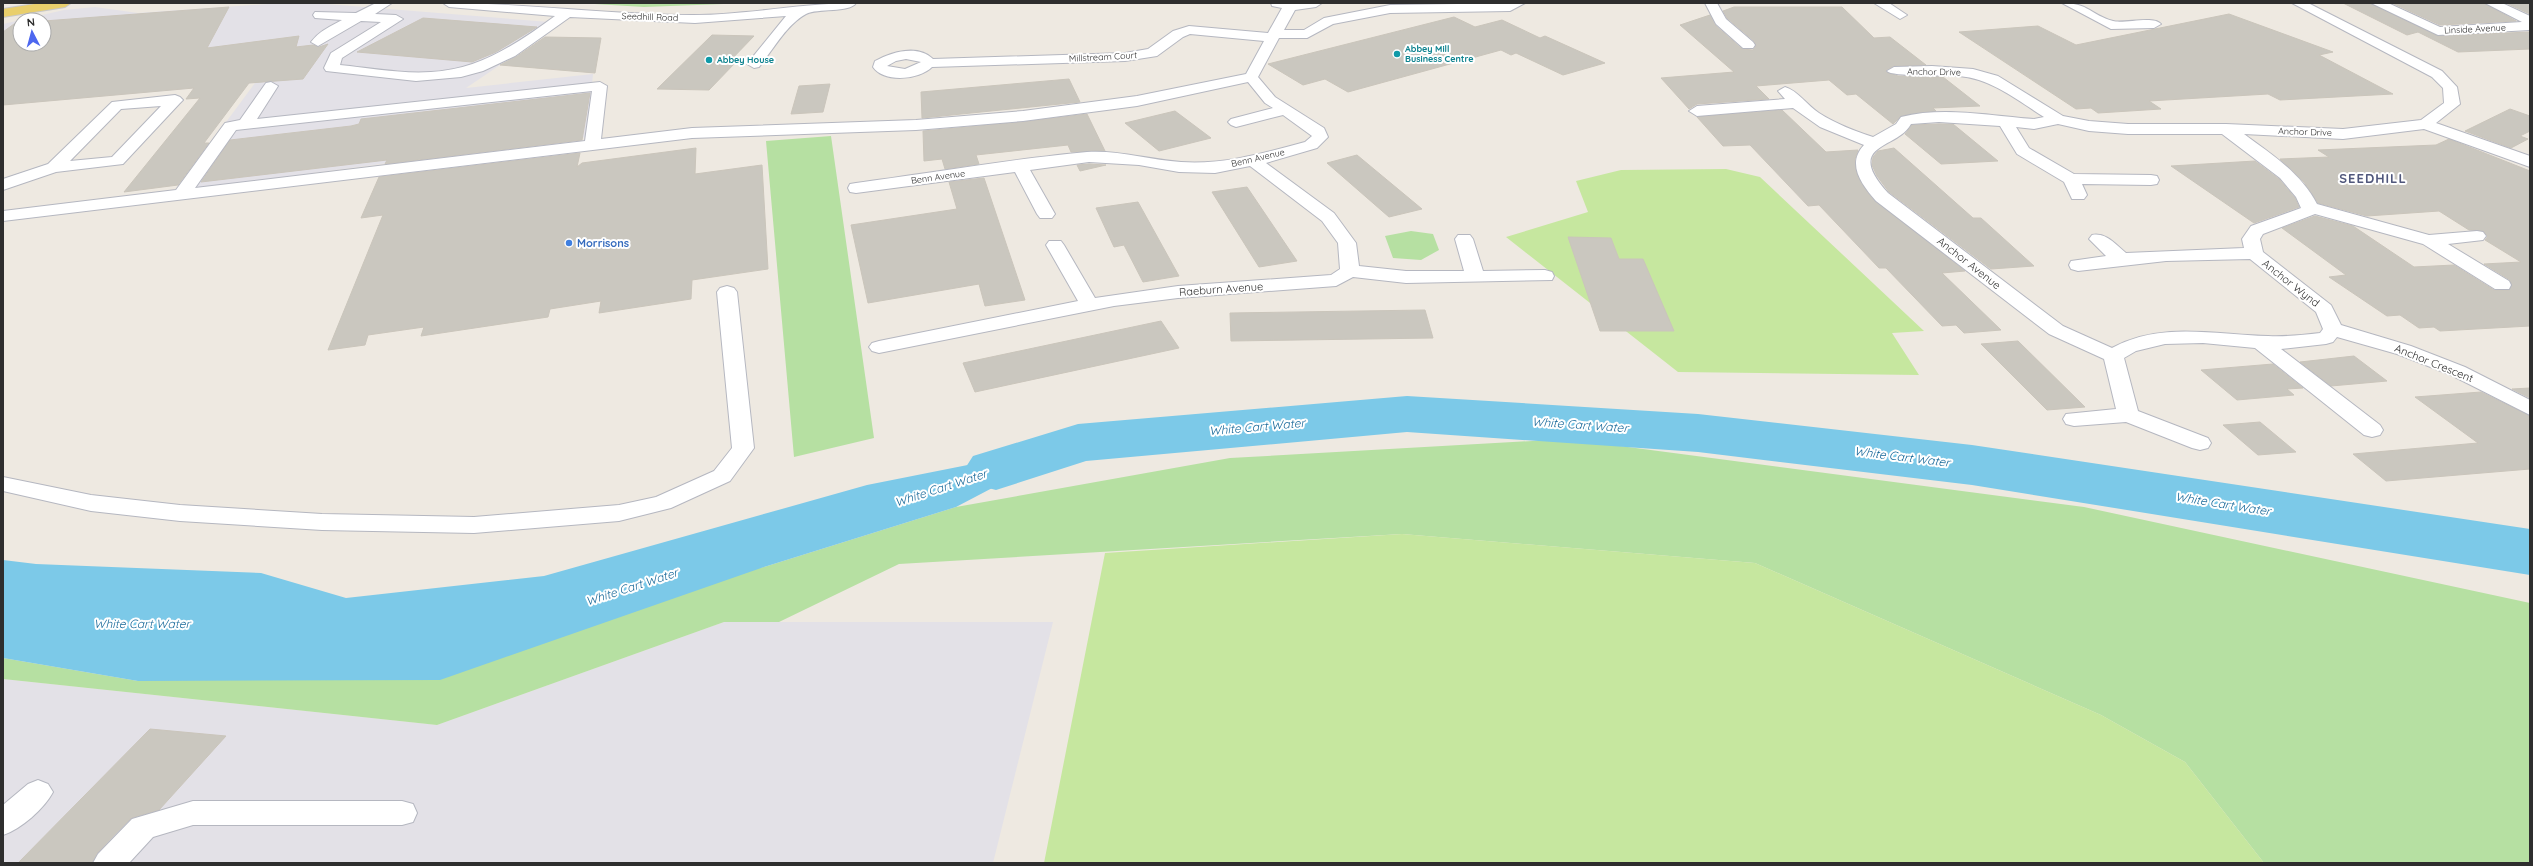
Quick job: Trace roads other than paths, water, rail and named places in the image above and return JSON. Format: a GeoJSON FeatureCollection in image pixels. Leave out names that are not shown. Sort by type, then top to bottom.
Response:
{"type":"FeatureCollection","features":[{"type":"Feature","properties":{"kind":"main road"},"geometry":{"type":"LineString","coordinates":[[3,6],[21,3]]}},
{"type":"Feature","properties":{"kind":"main road"},"geometry":{"type":"LineString","coordinates":[[3,13],[65,3]]}},
{"type":"Feature","properties":{"kind":"street"},"geometry":{"type":"LineString","coordinates":[[318,42],[329,32],[386,3]]}},
{"type":"Feature","properties":{"kind":"street","name":"Seedhill Road"},"geometry":{"type":"LineString","coordinates":[[449,3],[695,19],[802,11],[850,3]]}},
{"type":"Feature","properties":{"kind":"street"},"geometry":{"type":"LineString","coordinates":[[3,216],[692,133],[916,125],[1023,116],[1137,101],[1251,77],[1273,36],[1283,4],[1316,3]]}},
{"type":"Feature","properties":{"kind":"street","name":"Millstream Court"},"geometry":{"type":"LineString","coordinates":[[928,63],[1125,57],[1152,53],[1178,34],[1189,30],[1273,36],[1307,34],[1329,20],[1390,9],[1502,7],[1519,3]]}},
{"type":"Feature","properties":{"kind":"street"},"geometry":{"type":"LineString","coordinates":[[1711,3],[1721,21],[1748,45]]}},
{"type":"Feature","properties":{"kind":"street"},"geometry":{"type":"LineString","coordinates":[[1880,3],[1900,15]]}},
{"type":"Feature","properties":{"kind":"street"},"geometry":{"type":"LineString","coordinates":[[2068,3],[2111,25],[2154,24]]}},
{"type":"Feature","properties":{"kind":"street","name":"Anchor Drive"},"geometry":{"type":"LineString","coordinates":[[1894,71],[1977,68],[2058,119],[2089,126],[2128,129],[2226,129],[2343,134],[2425,124],[2452,104],[2450,87],[2437,74],[2298,3]]}},
{"type":"Feature","properties":{"kind":"street","name":"Linside Avenue"},"geometry":{"type":"LineString","coordinates":[[2378,3],[2438,31],[2530,26]]}},
{"type":"Feature","properties":{"kind":"street","name":"Linside Avenue"},"geometry":{"type":"LineString","coordinates":[[2491,3],[2530,20]]}},
{"type":"Feature","properties":{"kind":"street"},"geometry":{"type":"LineString","coordinates":[[754,64],[789,20],[802,11]]}},
{"type":"Feature","properties":{"kind":"street"},"geometry":{"type":"LineString","coordinates":[[320,15],[396,19],[336,56],[331,68],[428,77],[477,69],[524,45],[569,12]]}},
{"type":"Feature","properties":{"kind":"street","name":"Benn Avenue"},"geometry":{"type":"LineString","coordinates":[[856,188],[1089,157],[1139,160],[1179,167],[1215,168],[1253,161],[1310,145],[1320,137],[1318,131],[1270,100],[1251,77]]}},
{"type":"Feature","properties":{"kind":"street"},"geometry":{"type":"LineString","coordinates":[[245,125],[271,86]]}},
{"type":"Feature","properties":{"kind":"street"},"geometry":{"type":"LineString","coordinates":[[181,195],[231,126],[600,86],[592,145]]}},
{"type":"Feature","properties":{"kind":"street"},"geometry":{"type":"LineString","coordinates":[[1785,91],[1795,103],[1836,130],[1874,143]]}},
{"type":"Feature","properties":{"kind":"street"},"geometry":{"type":"LineString","coordinates":[[3,185],[54,167],[117,161],[175,100],[117,105],[54,167]]}},
{"type":"Feature","properties":{"kind":"street"},"geometry":{"type":"LineString","coordinates":[[1697,111],[1795,103]]}},
{"type":"Feature","properties":{"kind":"street"},"geometry":{"type":"LineString","coordinates":[[1236,122],[1285,110]]}},
{"type":"Feature","properties":{"kind":"street","name":"Anchor Avenue"},"geometry":{"type":"LineString","coordinates":[[2058,119],[2034,124],[2006,124],[1965,118],[1920,118],[1906,120],[1902,127],[1890,132],[1884,139],[1874,143],[1864,155],[1863,165],[1868,182],[1882,197],[2056,330],[2113,356]]}},
{"type":"Feature","properties":{"kind":"street"},"geometry":{"type":"LineString","coordinates":[[2006,124],[2023,151],[2071,179],[2151,180]]}},
{"type":"Feature","properties":{"kind":"street"},"geometry":{"type":"LineString","coordinates":[[2425,124],[2530,162]]}},
{"type":"Feature","properties":{"kind":"street"},"geometry":{"type":"LineString","coordinates":[[2226,129],[2287,177],[2306,195],[2310,207],[2429,240],[2502,285]]}},
{"type":"Feature","properties":{"kind":"street"},"geometry":{"type":"LineString","coordinates":[[1253,161],[1328,216],[1347,243],[1350,271],[1406,277],[1545,276]]}},
{"type":"Feature","properties":{"kind":"street"},"geometry":{"type":"LineString","coordinates":[[1020,166],[1046,214]]}},
{"type":"Feature","properties":{"kind":"street"},"geometry":{"type":"LineString","coordinates":[[2071,179],[2078,195]]}},
{"type":"Feature","properties":{"kind":"street","name":"Anchor Wynd"},"geometry":{"type":"LineString","coordinates":[[2310,207],[2308,211],[2257,230],[2250,239],[2255,254],[2324,309],[2333,329]]}},
{"type":"Feature","properties":{"kind":"street"},"geometry":{"type":"LineString","coordinates":[[2429,240],[2477,236]]}},
{"type":"Feature","properties":{"kind":"street"},"geometry":{"type":"LineString","coordinates":[[1464,239],[1475,277]]}},
{"type":"Feature","properties":{"kind":"street"},"geometry":{"type":"LineString","coordinates":[[2098,239],[2120,258]]}},
{"type":"Feature","properties":{"kind":"street"},"geometry":{"type":"LineString","coordinates":[[1055,245],[1089,304]]}},
{"type":"Feature","properties":{"kind":"street","name":"Anchor Wynd"},"geometry":{"type":"LineString","coordinates":[[2078,265],[2120,258],[2199,253],[2255,254]]}},
{"type":"Feature","properties":{"kind":"street","name":"Raeburn Avenue"},"geometry":{"type":"LineString","coordinates":[[879,347],[1089,304],[1178,292],[1336,280],[1350,271]]}},
{"type":"Feature","properties":{"kind":"street"},"geometry":{"type":"LineString","coordinates":[[3,484],[91,503],[180,513],[378,524],[474,525],[568,519],[619,513],[663,503],[722,476],[743,448],[727,292]]}},
{"type":"Feature","properties":{"kind":"street"},"geometry":{"type":"LineString","coordinates":[[2128,415],[2113,356],[2126,347],[2178,338],[2212,337],[2260,342],[2300,342],[2326,338],[2333,329]]}},
{"type":"Feature","properties":{"kind":"street","name":"Anchor Crescent"},"geometry":{"type":"LineString","coordinates":[[2333,329],[2404,350],[2458,371],[2530,409]]}},
{"type":"Feature","properties":{"kind":"street"},"geometry":{"type":"LineString","coordinates":[[2260,342],[2372,430]]}},
{"type":"Feature","properties":{"kind":"street"},"geometry":{"type":"LineString","coordinates":[[2074,419],[2128,415],[2200,443]]}},
{"type":"Feature","properties":{"kind":"street"},"geometry":{"type":"LineString","coordinates":[[3,823],[38,792]]}},
{"type":"Feature","properties":{"kind":"street"},"geometry":{"type":"LineString","coordinates":[[110,863],[143,828],[193,813],[402,813]]}},
{"type":"Feature","properties":{"kind":"water","name":"White Cart Water"},"geometry":{"type":"Polygon","coordinates":[[[1078,443],[956,507],[764,567],[440,680],[138,681],[3,658],[3,560],[36,564],[261,573],[346,598],[544,576],[867,485],[1078,443]]]}},
{"type":"Feature","properties":{"kind":"waterway","name":"White Cart Water"},"geometry":{"type":"LineString","coordinates":[[996,470],[1078,443],[1407,414],[1698,433],[1972,465],[2530,552]]}},
{"type":"Feature","properties":{"kind":"place","name":"Abbey Mill Business Centre"},"geometry":{"type":"Point","coordinates":[1397,54]}},
{"type":"Feature","properties":{"kind":"place","name":"Abbey House"},"geometry":{"type":"Point","coordinates":[709,60]}},
{"type":"Feature","properties":{"kind":"place","name":"Morrisons"},"geometry":{"type":"Point","coordinates":[569,243]}},
{"type":"Feature","properties":{"kind":"district","name":"SEEDHILL"},"geometry":{"type":"Point","coordinates":[2373,178]}}]}
